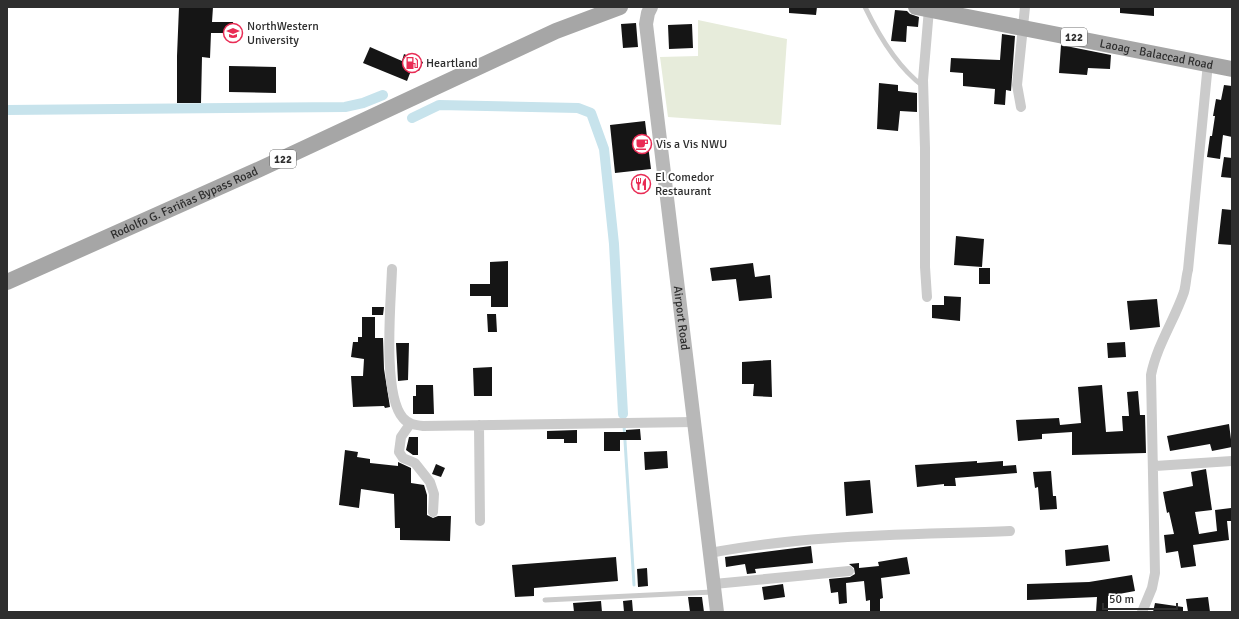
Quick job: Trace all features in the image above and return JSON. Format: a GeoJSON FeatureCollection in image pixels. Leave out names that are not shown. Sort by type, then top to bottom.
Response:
{"type":"FeatureCollection","features":[{"type":"Feature","properties":{"kind":"main road","name":"Rodolfo G. Fariñas Bypass Road"},"geometry":{"type":"LineString","coordinates":[[556,31],[588,7]]}},
{"type":"Feature","properties":{"kind":"main road","name":"Rodolfo G. Fariñas Bypass Road"},"geometry":{"type":"LineString","coordinates":[[7,282],[285,158],[556,31],[620,7]]}},
{"type":"Feature","properties":{"kind":"main road"},"geometry":{"type":"LineString","coordinates":[[639,7],[646,24]]}},
{"type":"Feature","properties":{"kind":"main road"},"geometry":{"type":"LineString","coordinates":[[646,24],[651,7]]}},
{"type":"Feature","properties":{"kind":"main road","name":"Laoag - Balaccad Road"},"geometry":{"type":"LineString","coordinates":[[923,8],[1208,63],[1232,69]]}},
{"type":"Feature","properties":{"kind":"main road","name":"Airport Road"},"geometry":{"type":"LineString","coordinates":[[646,24],[717,612]]}},
{"type":"Feature","properties":{"kind":"street"},"geometry":{"type":"LineString","coordinates":[[1021,107],[1017,85],[1025,7]]}},
{"type":"Feature","properties":{"kind":"street"},"geometry":{"type":"LineString","coordinates":[[923,8],[925,267],[927,297]]}},
{"type":"Feature","properties":{"kind":"street"},"geometry":{"type":"LineString","coordinates":[[1142,612],[1152,588],[1155,572],[1151,375],[1154,360],[1161,340],[1184,292],[1188,270],[1208,63]]}},
{"type":"Feature","properties":{"kind":"street"},"geometry":{"type":"LineString","coordinates":[[392,268],[390,371],[398,410],[402,418],[410,424],[423,426],[694,422]]}},
{"type":"Feature","properties":{"kind":"street"},"geometry":{"type":"LineString","coordinates":[[410,424],[401,437],[399,452],[403,458],[415,463],[430,482],[434,494],[433,512]]}},
{"type":"Feature","properties":{"kind":"street"},"geometry":{"type":"LineString","coordinates":[[479,425],[480,521]]}},
{"type":"Feature","properties":{"kind":"street"},"geometry":{"type":"LineString","coordinates":[[1154,466],[1232,461]]}},
{"type":"Feature","properties":{"kind":"street"},"geometry":{"type":"LineString","coordinates":[[710,553],[739,548],[822,539],[1010,531]]}},
{"type":"Feature","properties":{"kind":"street"},"geometry":{"type":"LineString","coordinates":[[714,588],[849,571]]}},
{"type":"Feature","properties":{"kind":"lane"},"geometry":{"type":"LineString","coordinates":[[865,7],[892,54],[908,75],[924,87]]}},
{"type":"Feature","properties":{"kind":"lane"},"geometry":{"type":"LineString","coordinates":[[545,600],[714,588]]}},
{"type":"Feature","properties":{"kind":"green space"},"geometry":{"type":"Polygon","coordinates":[[[698,20],[787,39],[781,125],[668,117],[660,57],[698,56],[698,20]]]}},
{"type":"Feature","properties":{"kind":"building"},"geometry":{"type":"Polygon","coordinates":[[[179,7],[213,7],[212,22],[233,22],[233,33],[211,33],[210,58],[202,57],[201,103],[177,103],[179,7]]]}},
{"type":"Feature","properties":{"kind":"building"},"geometry":{"type":"Polygon","coordinates":[[[789,7],[817,7],[816,15],[789,13],[789,7]]]}},
{"type":"Feature","properties":{"kind":"building"},"geometry":{"type":"Polygon","coordinates":[[[1120,7],[1154,7],[1154,16],[1120,13],[1120,7]]]}},
{"type":"Feature","properties":{"kind":"building"},"geometry":{"type":"Polygon","coordinates":[[[895,10],[907,11],[910,14],[919,17],[918,27],[907,26],[906,42],[891,41],[895,10]]]}},
{"type":"Feature","properties":{"kind":"building"},"geometry":{"type":"Polygon","coordinates":[[[636,23],[638,47],[623,48],[621,24],[636,23]]]}},
{"type":"Feature","properties":{"kind":"building"},"geometry":{"type":"Polygon","coordinates":[[[692,24],[693,48],[669,49],[668,25],[692,24]]]}},
{"type":"Feature","properties":{"kind":"building"},"geometry":{"type":"Polygon","coordinates":[[[1002,34],[1015,36],[1011,91],[1006,90],[1005,105],[994,104],[995,89],[963,86],[963,73],[950,72],[951,58],[1000,60],[1002,34]]]}},
{"type":"Feature","properties":{"kind":"building"},"geometry":{"type":"Polygon","coordinates":[[[1061,45],[1111,55],[1110,69],[1088,68],[1087,75],[1059,73],[1061,45]]]}},
{"type":"Feature","properties":{"kind":"building"},"geometry":{"type":"Polygon","coordinates":[[[370,47],[402,61],[404,54],[423,62],[419,71],[412,68],[407,81],[363,63],[370,47]]]}},
{"type":"Feature","properties":{"kind":"building"},"geometry":{"type":"Polygon","coordinates":[[[229,66],[276,67],[276,93],[229,92],[229,66]]]}},
{"type":"Feature","properties":{"kind":"building"},"geometry":{"type":"Polygon","coordinates":[[[879,83],[898,85],[898,91],[917,93],[917,112],[900,111],[898,131],[877,129],[879,83]]]}},
{"type":"Feature","properties":{"kind":"building"},"geometry":{"type":"Polygon","coordinates":[[[1224,85],[1232,86],[1232,137],[1223,135],[1220,159],[1207,157],[1210,136],[1212,136],[1216,99],[1221,100],[1224,85]]]}},
{"type":"Feature","properties":{"kind":"building"},"geometry":{"type":"Polygon","coordinates":[[[645,121],[651,169],[615,173],[610,125],[645,121]]]}},
{"type":"Feature","properties":{"kind":"building"},"geometry":{"type":"Polygon","coordinates":[[[1224,157],[1232,158],[1232,178],[1221,177],[1224,157]]]}},
{"type":"Feature","properties":{"kind":"building"},"geometry":{"type":"Polygon","coordinates":[[[1222,209],[1232,210],[1232,245],[1218,244],[1222,209]]]}},
{"type":"Feature","properties":{"kind":"building"},"geometry":{"type":"Polygon","coordinates":[[[956,236],[984,239],[982,267],[954,265],[956,236]]]}},
{"type":"Feature","properties":{"kind":"building"},"geometry":{"type":"Polygon","coordinates":[[[508,261],[508,307],[491,307],[491,296],[470,296],[470,284],[490,284],[490,262],[508,261]]]}},
{"type":"Feature","properties":{"kind":"building"},"geometry":{"type":"Polygon","coordinates":[[[753,263],[755,277],[770,275],[772,298],[739,301],[736,279],[712,281],[710,268],[753,263]]]}},
{"type":"Feature","properties":{"kind":"building"},"geometry":{"type":"Polygon","coordinates":[[[979,268],[990,268],[990,284],[979,284],[979,268]]]}},
{"type":"Feature","properties":{"kind":"building"},"geometry":{"type":"Polygon","coordinates":[[[944,296],[961,297],[960,321],[932,318],[932,305],[944,305],[944,296]]]}},
{"type":"Feature","properties":{"kind":"building"},"geometry":{"type":"Polygon","coordinates":[[[1157,299],[1160,327],[1130,330],[1127,301],[1157,299]]]}},
{"type":"Feature","properties":{"kind":"building"},"geometry":{"type":"Polygon","coordinates":[[[372,307],[384,307],[383,315],[372,315],[372,307]]]}},
{"type":"Feature","properties":{"kind":"building"},"geometry":{"type":"Polygon","coordinates":[[[487,314],[496,314],[497,332],[488,332],[487,314]]]}},
{"type":"Feature","properties":{"kind":"building"},"geometry":{"type":"Polygon","coordinates":[[[362,317],[375,317],[375,338],[383,338],[384,369],[390,407],[353,407],[351,376],[363,376],[364,359],[351,357],[353,342],[358,342],[358,337],[362,337],[362,317]]]}},
{"type":"Feature","properties":{"kind":"building"},"geometry":{"type":"Polygon","coordinates":[[[1125,342],[1126,357],[1108,358],[1107,343],[1125,342]]]}},
{"type":"Feature","properties":{"kind":"building"},"geometry":{"type":"Polygon","coordinates":[[[396,343],[409,343],[408,380],[398,381],[396,343]]]}},
{"type":"Feature","properties":{"kind":"building"},"geometry":{"type":"Polygon","coordinates":[[[771,360],[772,397],[753,396],[754,384],[742,384],[742,362],[771,360]]]}},
{"type":"Feature","properties":{"kind":"building"},"geometry":{"type":"Polygon","coordinates":[[[492,367],[492,396],[474,396],[473,368],[492,367]]]}},
{"type":"Feature","properties":{"kind":"building"},"geometry":{"type":"Polygon","coordinates":[[[416,385],[433,385],[434,414],[413,414],[413,396],[416,396],[416,385]]]}},
{"type":"Feature","properties":{"kind":"building"},"geometry":{"type":"Polygon","coordinates":[[[1102,385],[1106,432],[1123,431],[1122,416],[1129,416],[1127,392],[1138,391],[1140,415],[1145,415],[1146,453],[1072,455],[1072,432],[1042,434],[1042,439],[1018,441],[1016,420],[1059,418],[1060,425],[1081,423],[1078,387],[1102,385]]]}},
{"type":"Feature","properties":{"kind":"building"},"geometry":{"type":"Polygon","coordinates":[[[1229,424],[1232,447],[1212,451],[1210,444],[1170,451],[1167,436],[1229,424]]]}},
{"type":"Feature","properties":{"kind":"building"},"geometry":{"type":"Polygon","coordinates":[[[640,429],[641,440],[620,440],[620,451],[604,451],[604,432],[626,432],[626,430],[640,429]]]}},
{"type":"Feature","properties":{"kind":"building"},"geometry":{"type":"Polygon","coordinates":[[[577,430],[577,443],[564,443],[564,439],[547,439],[547,431],[577,430]]]}},
{"type":"Feature","properties":{"kind":"building"},"geometry":{"type":"Polygon","coordinates":[[[409,437],[418,437],[418,455],[413,455],[406,450],[409,437]]]}},
{"type":"Feature","properties":{"kind":"building"},"geometry":{"type":"Polygon","coordinates":[[[345,450],[358,452],[357,457],[370,459],[370,463],[398,466],[398,462],[411,468],[411,483],[424,485],[427,495],[427,515],[433,518],[438,516],[451,516],[450,541],[400,540],[400,528],[395,528],[394,494],[361,489],[359,508],[339,505],[345,450]]]}},
{"type":"Feature","properties":{"kind":"building"},"geometry":{"type":"Polygon","coordinates":[[[667,451],[668,468],[645,470],[644,452],[667,451]]]}},
{"type":"Feature","properties":{"kind":"building"},"geometry":{"type":"Polygon","coordinates":[[[977,461],[977,463],[1003,461],[1003,466],[1016,465],[1017,473],[955,478],[956,486],[944,486],[944,484],[917,487],[915,465],[977,461]]]}},
{"type":"Feature","properties":{"kind":"building"},"geometry":{"type":"Polygon","coordinates":[[[436,464],[445,468],[441,477],[432,474],[436,464]]]}},
{"type":"Feature","properties":{"kind":"building"},"geometry":{"type":"Polygon","coordinates":[[[1206,469],[1212,510],[1195,512],[1199,534],[1217,531],[1215,510],[1231,508],[1232,521],[1227,521],[1229,540],[1193,545],[1196,566],[1181,568],[1178,551],[1166,553],[1164,535],[1174,534],[1169,512],[1167,513],[1163,492],[1193,486],[1191,472],[1206,469]]]}},
{"type":"Feature","properties":{"kind":"building"},"geometry":{"type":"Polygon","coordinates":[[[1051,471],[1053,496],[1056,496],[1057,509],[1040,510],[1038,487],[1035,488],[1033,472],[1051,471]]]}},
{"type":"Feature","properties":{"kind":"building"},"geometry":{"type":"Polygon","coordinates":[[[870,480],[873,513],[846,516],[844,482],[870,480]]]}},
{"type":"Feature","properties":{"kind":"building"},"geometry":{"type":"Polygon","coordinates":[[[1108,545],[1110,561],[1066,566],[1065,550],[1108,545]]]}},
{"type":"Feature","properties":{"kind":"building"},"geometry":{"type":"Polygon","coordinates":[[[811,546],[813,563],[755,569],[756,573],[747,574],[745,564],[726,567],[725,557],[811,546]]]}},
{"type":"Feature","properties":{"kind":"building"},"geometry":{"type":"Polygon","coordinates":[[[616,557],[618,581],[534,588],[534,596],[515,597],[512,565],[616,557]]]}},
{"type":"Feature","properties":{"kind":"building"},"geometry":{"type":"Polygon","coordinates":[[[907,557],[910,574],[881,578],[883,598],[880,599],[880,611],[870,611],[870,600],[866,601],[864,581],[846,583],[847,603],[839,604],[838,592],[831,593],[829,579],[850,577],[855,574],[854,568],[849,564],[859,563],[859,568],[879,566],[878,562],[907,557]]]}},
{"type":"Feature","properties":{"kind":"building"},"geometry":{"type":"Polygon","coordinates":[[[647,568],[648,586],[638,587],[637,569],[647,568]]]}},
{"type":"Feature","properties":{"kind":"building"},"geometry":{"type":"Polygon","coordinates":[[[1132,575],[1135,591],[1108,596],[1108,612],[1096,612],[1097,597],[1027,600],[1027,584],[1089,582],[1132,575]]]}},
{"type":"Feature","properties":{"kind":"building"},"geometry":{"type":"Polygon","coordinates":[[[783,584],[785,597],[764,600],[762,587],[783,584]]]}},
{"type":"Feature","properties":{"kind":"building"},"geometry":{"type":"Polygon","coordinates":[[[688,597],[702,597],[704,612],[690,612],[688,597]]]}},
{"type":"Feature","properties":{"kind":"building"},"geometry":{"type":"Polygon","coordinates":[[[1208,597],[1210,612],[1188,612],[1186,599],[1208,597]]]}},
{"type":"Feature","properties":{"kind":"building"},"geometry":{"type":"Polygon","coordinates":[[[632,600],[633,612],[624,612],[623,601],[632,600]]]}},
{"type":"Feature","properties":{"kind":"building"},"geometry":{"type":"Polygon","coordinates":[[[601,601],[602,612],[574,612],[573,603],[601,601]]]}},
{"type":"Feature","properties":{"kind":"building"},"geometry":{"type":"Polygon","coordinates":[[[1155,603],[1183,607],[1183,612],[1153,612],[1155,603]]]}},
{"type":"Feature","properties":{"kind":"waterway"},"geometry":{"type":"LineString","coordinates":[[7,110],[345,107],[363,103],[383,95]]}},
{"type":"Feature","properties":{"kind":"waterway"},"geometry":{"type":"LineString","coordinates":[[412,118],[439,105],[578,108],[591,113],[604,149],[614,244],[623,414]]}},
{"type":"Feature","properties":{"kind":"waterway"},"geometry":{"type":"LineString","coordinates":[[624,425],[634,585]]}},
{"type":"Feature","properties":{"kind":"place","name":"NorthWestern University"},"geometry":{"type":"Point","coordinates":[233,33]}},
{"type":"Feature","properties":{"kind":"place","name":"Heartland"},"geometry":{"type":"Point","coordinates":[412,63]}},
{"type":"Feature","properties":{"kind":"place","name":"Vis a Vis NWU"},"geometry":{"type":"Point","coordinates":[642,144]}},
{"type":"Feature","properties":{"kind":"place","name":"El Comedor Restaurant"},"geometry":{"type":"Point","coordinates":[641,184]}}]}
